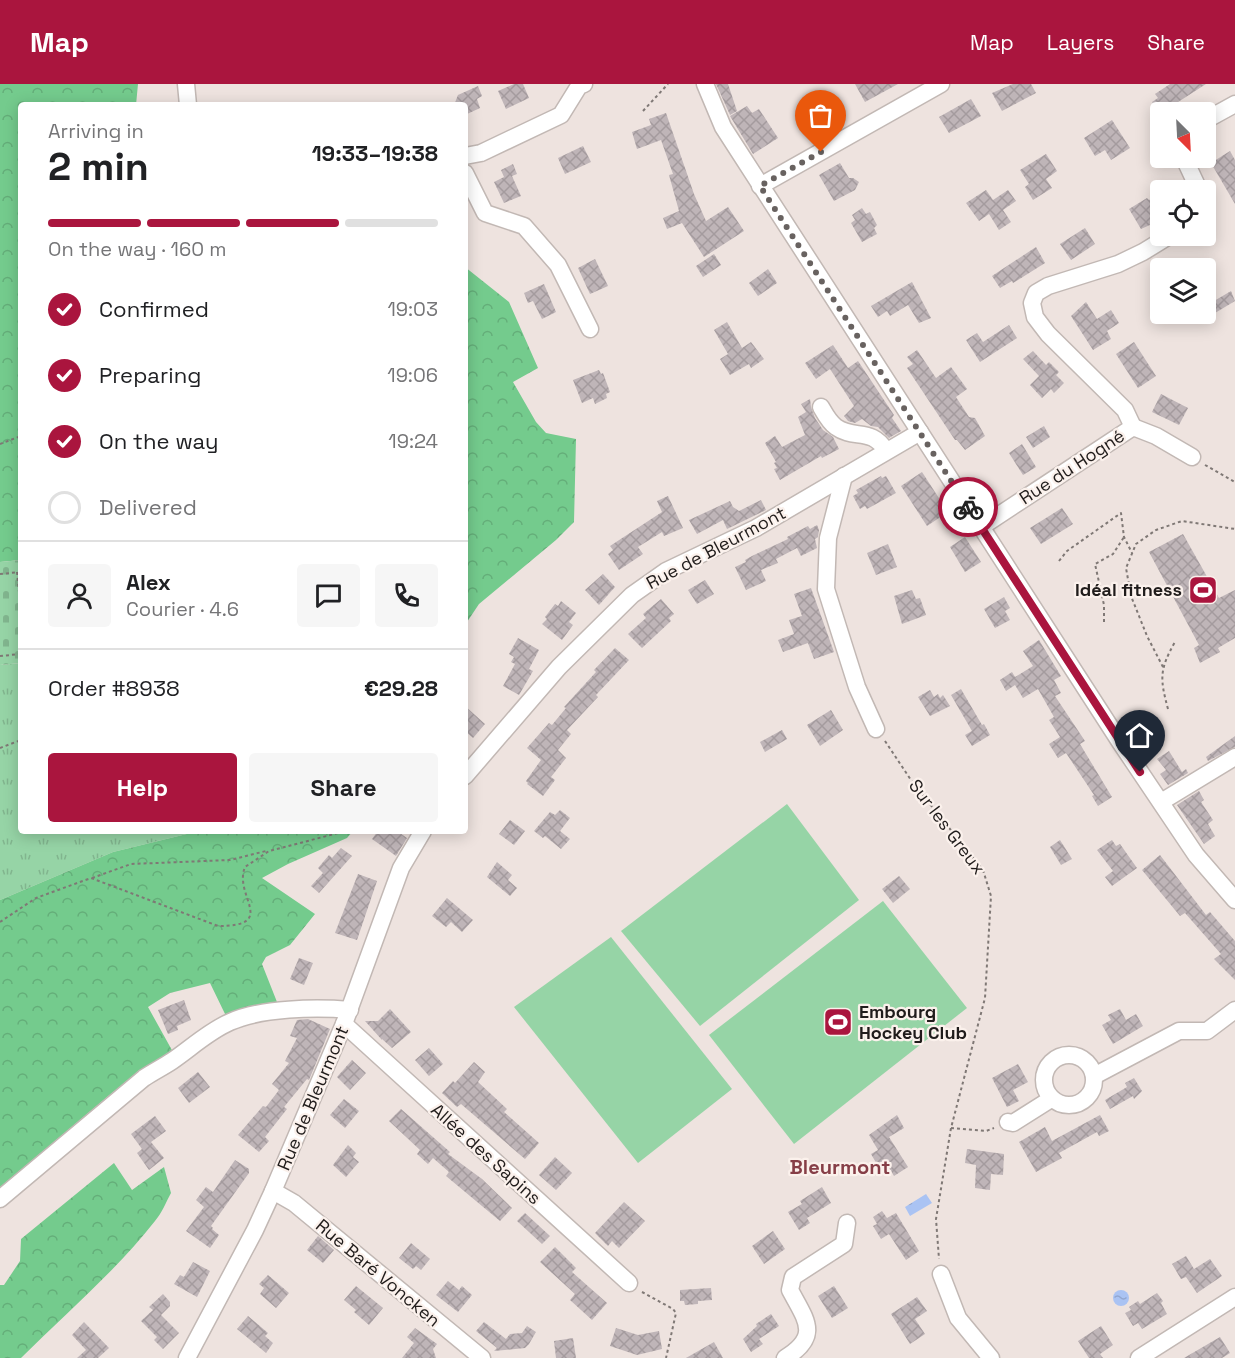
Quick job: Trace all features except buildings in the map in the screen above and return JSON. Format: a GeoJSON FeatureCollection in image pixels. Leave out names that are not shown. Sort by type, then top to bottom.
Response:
{"type":"FeatureCollection","features":[{"type":"Feature","properties":{"kind":"street"},"geometry":{"type":"LineString","coordinates":[[186,84],[188,102]]}},
{"type":"Feature","properties":{"kind":"street"},"geometry":{"type":"LineString","coordinates":[[468,155],[481,153],[561,115],[579,86],[584,84]]}},
{"type":"Feature","properties":{"kind":"street"},"geometry":{"type":"LineString","coordinates":[[705,84],[723,127],[981,527],[1196,855],[1235,900]]}},
{"type":"Feature","properties":{"kind":"street"},"geometry":{"type":"LineString","coordinates":[[760,186],[941,84]]}},
{"type":"Feature","properties":{"kind":"street"},"geometry":{"type":"LineString","coordinates":[[1216,114],[1235,104]]}},
{"type":"Feature","properties":{"kind":"street"},"geometry":{"type":"LineString","coordinates":[[468,179],[485,213],[524,226],[558,265],[590,329]]}},
{"type":"Feature","properties":{"kind":"street","name":"Rue du Hogné"},"geometry":{"type":"LineString","coordinates":[[1153,246],[1118,264],[1048,286],[1036,293],[1032,303],[1035,317],[1048,334],[1125,410],[1134,427],[1156,436],[1192,457]]}},
{"type":"Feature","properties":{"kind":"street"},"geometry":{"type":"LineString","coordinates":[[821,407],[837,428],[870,436],[881,442],[886,451]]}},
{"type":"Feature","properties":{"kind":"street","name":"Rue du Hogné"},"geometry":{"type":"LineString","coordinates":[[981,527],[1134,427]]}},
{"type":"Feature","properties":{"kind":"street","name":"Rue de Bleurmont"},"geometry":{"type":"LineString","coordinates":[[468,773],[559,667],[632,595],[666,571],[756,528],[920,432]]}},
{"type":"Feature","properties":{"kind":"street"},"geometry":{"type":"LineString","coordinates":[[844,477],[828,538],[826,588],[857,687],[876,729]]}},
{"type":"Feature","properties":{"kind":"street"},"geometry":{"type":"LineString","coordinates":[[1161,802],[1235,757]]}},
{"type":"Feature","properties":{"kind":"street","name":"Rue de Bleurmont"},"geometry":{"type":"LineString","coordinates":[[187,1358],[255,1230],[273,1191],[347,1017],[401,868],[421,834]]}},
{"type":"Feature","properties":{"kind":"street"},"geometry":{"type":"LineString","coordinates":[[0,1199],[144,1078],[229,1022],[243,1017],[281,1011],[324,1008],[347,1017]]}},
{"type":"Feature","properties":{"kind":"street"},"geometry":{"type":"LineString","coordinates":[[1094,1076],[1179,1031],[1207,1031],[1235,1010]]}},
{"type":"Feature","properties":{"kind":"street","name":"Allée des Sapins"},"geometry":{"type":"LineString","coordinates":[[347,1017],[628,1283]]}},
{"type":"Feature","properties":{"kind":"street"},"geometry":{"type":"LineString","coordinates":[[1066,1055],[1080,1058],[1088,1063],[1094,1076],[1092,1090],[1083,1101],[1068,1106],[1052,1099],[1044,1087],[1043,1080],[1048,1067],[1059,1057],[1066,1055]]}},
{"type":"Feature","properties":{"kind":"street"},"geometry":{"type":"LineString","coordinates":[[1008,1122],[1012,1123],[1052,1099]]}},
{"type":"Feature","properties":{"kind":"street","name":"Rue Baré Voncken"},"geometry":{"type":"LineString","coordinates":[[273,1191],[294,1203],[482,1358]]}},
{"type":"Feature","properties":{"kind":"street"},"geometry":{"type":"LineString","coordinates":[[785,1358],[802,1346],[808,1331],[807,1321],[790,1290],[793,1277],[843,1244],[847,1223]]}},
{"type":"Feature","properties":{"kind":"street"},"geometry":{"type":"LineString","coordinates":[[942,1274],[958,1318],[990,1357]]}},
{"type":"Feature","properties":{"kind":"street"},"geometry":{"type":"LineString","coordinates":[[1139,1358],[1235,1297]]}},
{"type":"Feature","properties":{"kind":"path"},"geometry":{"type":"LineString","coordinates":[[643,111],[668,84]]}},
{"type":"Feature","properties":{"kind":"path"},"geometry":{"type":"LineString","coordinates":[[0,444],[18,437]]}},
{"type":"Feature","properties":{"kind":"path"},"geometry":{"type":"LineString","coordinates":[[1192,457],[1235,482]]}},
{"type":"Feature","properties":{"kind":"path"},"geometry":{"type":"LineString","coordinates":[[1059,561],[1066,551],[1120,513],[1124,537],[1132,553]]}},
{"type":"Feature","properties":{"kind":"path"},"geometry":{"type":"LineString","coordinates":[[1163,667],[1147,636],[1131,596],[1126,568],[1136,544],[1156,530],[1182,521],[1235,529]]}},
{"type":"Feature","properties":{"kind":"path"},"geometry":{"type":"LineString","coordinates":[[1104,622],[1104,605],[1095,564],[1113,554],[1124,537]]}},
{"type":"Feature","properties":{"kind":"path"},"geometry":{"type":"LineString","coordinates":[[0,574],[17,572],[18,582]]}},
{"type":"Feature","properties":{"kind":"path"},"geometry":{"type":"LineString","coordinates":[[1168,710],[1161,681],[1163,667],[1175,642]]}},
{"type":"Feature","properties":{"kind":"path"},"geometry":{"type":"LineString","coordinates":[[0,656],[18,654]]}},
{"type":"Feature","properties":{"kind":"path","name":"Sur les Greux"},"geometry":{"type":"LineString","coordinates":[[876,729],[913,783],[983,870],[991,896],[985,998],[951,1128],[936,1219],[936,1238],[942,1274]]}},
{"type":"Feature","properties":{"kind":"path"},"geometry":{"type":"LineString","coordinates":[[0,748],[18,741]]}},
{"type":"Feature","properties":{"kind":"path"},"geometry":{"type":"LineString","coordinates":[[0,922],[36,898],[130,864],[230,860],[334,834]]}},
{"type":"Feature","properties":{"kind":"path"},"geometry":{"type":"LineString","coordinates":[[91,878],[218,926],[237,926],[246,921],[251,914],[251,906],[244,892],[245,867],[269,851]]}},
{"type":"Feature","properties":{"kind":"path"},"geometry":{"type":"LineString","coordinates":[[951,1128],[986,1131],[1008,1122]]}},
{"type":"Feature","properties":{"kind":"path"},"geometry":{"type":"LineString","coordinates":[[628,1283],[676,1312],[666,1358]]}},
{"type":"Feature","properties":{"kind":"green space"},"geometry":{"type":"Polygon","coordinates":[[[0,84],[138,84],[136,102],[18,102],[18,560],[0,562],[0,84]]]}},
{"type":"Feature","properties":{"kind":"green space"},"geometry":{"type":"Polygon","coordinates":[[[468,269],[509,302],[538,368],[513,382],[536,422],[546,433],[576,439],[574,522],[556,540],[479,604],[468,620],[468,269]]]}},
{"type":"Feature","properties":{"kind":"green space"},"geometry":{"type":"Polygon","coordinates":[[[18,560],[18,663],[0,665],[0,562],[18,560]]]}},
{"type":"Feature","properties":{"kind":"green space"},"geometry":{"type":"Polygon","coordinates":[[[18,663],[18,834],[187,834],[113,852],[0,900],[0,665],[18,663]]]}},
{"type":"Feature","properties":{"kind":"green space"},"geometry":{"type":"Polygon","coordinates":[[[787,804],[859,900],[700,1026],[621,931],[787,804]]]}},
{"type":"Feature","properties":{"kind":"green space"},"geometry":{"type":"Polygon","coordinates":[[[187,834],[350,834],[347,838],[262,878],[315,914],[290,945],[266,957],[262,964],[277,1002],[226,1016],[210,983],[170,993],[148,1007],[173,1052],[112,1093],[0,1188],[0,900],[113,852],[187,834]]]}},
{"type":"Feature","properties":{"kind":"green space","name":"Embourg Hockey Club"},"geometry":{"type":"Polygon","coordinates":[[[883,901],[967,1008],[794,1144],[709,1035],[883,901]]]}},
{"type":"Feature","properties":{"kind":"green space"},"geometry":{"type":"Polygon","coordinates":[[[611,937],[732,1089],[638,1163],[514,1007],[611,937]]]}},
{"type":"Feature","properties":{"kind":"green space"},"geometry":{"type":"Polygon","coordinates":[[[114,1163],[132,1190],[164,1167],[171,1193],[162,1211],[124,1258],[21,1358],[0,1358],[0,1285],[4,1285],[20,1261],[21,1239],[114,1163]]]}},
{"type":"Feature","properties":{"kind":"water"},"geometry":{"type":"Polygon","coordinates":[[[926,1194],[932,1203],[910,1216],[905,1207],[926,1194]]]}},
{"type":"Feature","properties":{"kind":"water"},"geometry":{"type":"Polygon","coordinates":[[[1121,1290],[1127,1292],[1129,1298],[1127,1304],[1121,1306],[1115,1304],[1113,1298],[1115,1292],[1121,1290]]]}},
{"type":"Feature","properties":{"kind":"way so far"},"geometry":{"type":"LineString","coordinates":[[821,152],[760,186],[968,507]]}},
{"type":"Feature","properties":{"kind":"place","name":"Idéal fitness"},"geometry":{"type":"Point","coordinates":[1203,590]}},
{"type":"Feature","properties":{"kind":"place","name":"Embourg Hockey Club"},"geometry":{"type":"Point","coordinates":[838,1022]}},
{"type":"Feature","properties":{"kind":"district","name":"Bleurmont"},"geometry":{"type":"Point","coordinates":[840,1167]}},
{"type":"Feature","properties":{"kind":"route"},"geometry":{"type":"LineString","coordinates":[[968,507],[1140,772]]}}]}
